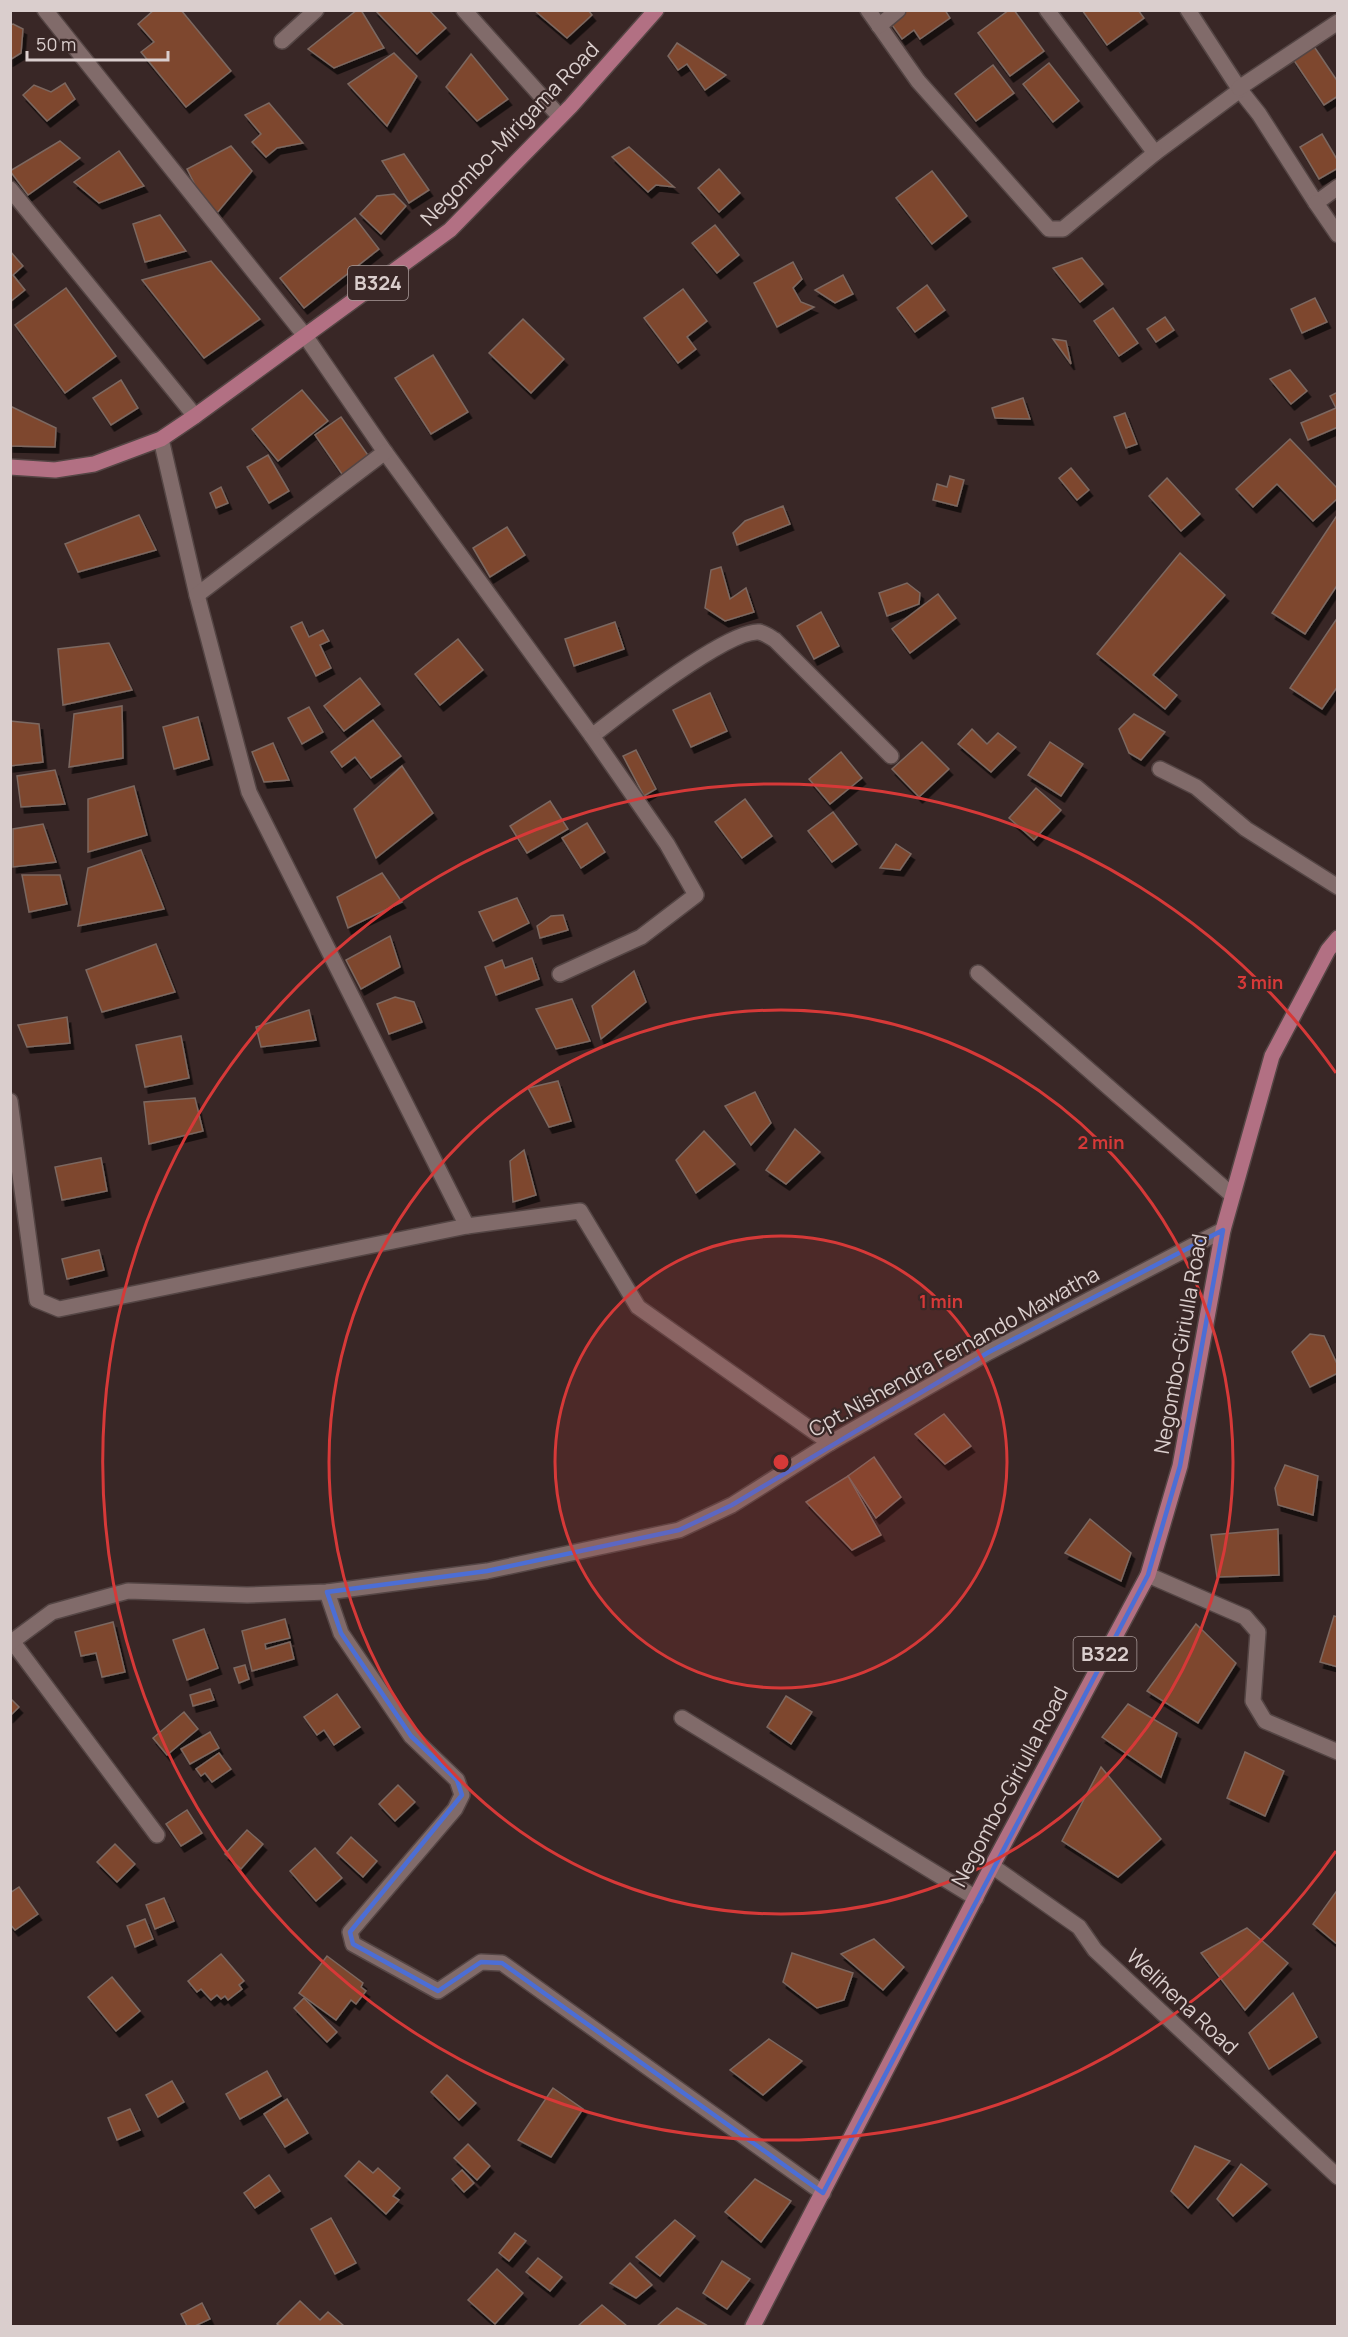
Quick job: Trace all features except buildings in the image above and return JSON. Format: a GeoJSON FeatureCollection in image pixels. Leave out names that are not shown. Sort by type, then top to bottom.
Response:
{"type":"FeatureCollection","features":[{"type":"Feature","properties":{"kind":"main road","name":"Negombo-Mirigama Road"},"geometry":{"type":"LineString","coordinates":[[10,467],[55,471],[94,464],[161,439],[195,416],[450,230],[560,117],[656,10]]}},
{"type":"Feature","properties":{"kind":"main road","name":"Negombo-Giriulla Road"},"geometry":{"type":"LineString","coordinates":[[753,2326],[992,1866],[1148,1575],[1180,1466],[1223,1230],[1272,1056],[1328,950],[1338,938]]}},
{"type":"Feature","properties":{"kind":"street"},"geometry":{"type":"LineString","coordinates":[[45,10],[306,337],[385,452],[667,844],[696,895],[641,937],[560,974]]}},
{"type":"Feature","properties":{"kind":"street"},"geometry":{"type":"LineString","coordinates":[[282,41],[316,10]]}},
{"type":"Feature","properties":{"kind":"street"},"geometry":{"type":"LineString","coordinates":[[464,10],[560,117]]}},
{"type":"Feature","properties":{"kind":"street"},"geometry":{"type":"LineString","coordinates":[[868,10],[918,81],[1049,229],[1063,229],[1155,153],[1239,89],[1338,22]]}},
{"type":"Feature","properties":{"kind":"street"},"geometry":{"type":"LineString","coordinates":[[879,26],[898,10]]}},
{"type":"Feature","properties":{"kind":"street"},"geometry":{"type":"LineString","coordinates":[[1047,10],[1155,153]]}},
{"type":"Feature","properties":{"kind":"street"},"geometry":{"type":"LineString","coordinates":[[1188,10],[1338,235]]}},
{"type":"Feature","properties":{"kind":"street"},"geometry":{"type":"LineString","coordinates":[[1316,202],[1338,187]]}},
{"type":"Feature","properties":{"kind":"street"},"geometry":{"type":"LineString","coordinates":[[10,189],[195,416]]}},
{"type":"Feature","properties":{"kind":"street"},"geometry":{"type":"LineString","coordinates":[[161,439],[197,595],[249,792],[467,1226]]}},
{"type":"Feature","properties":{"kind":"street"},"geometry":{"type":"LineString","coordinates":[[197,595],[385,452]]}},
{"type":"Feature","properties":{"kind":"street"},"geometry":{"type":"LineString","coordinates":[[591,736],[665,681],[738,636],[758,632],[775,640],[891,756]]}},
{"type":"Feature","properties":{"kind":"street"},"geometry":{"type":"LineString","coordinates":[[1160,769],[1196,787],[1246,829],[1338,887]]}},
{"type":"Feature","properties":{"kind":"street"},"geometry":{"type":"LineString","coordinates":[[978,973],[1232,1195]]}},
{"type":"Feature","properties":{"kind":"street"},"geometry":{"type":"LineString","coordinates":[[10,1101],[38,1300],[59,1309],[467,1226],[579,1211],[638,1307],[830,1443]]}},
{"type":"Feature","properties":{"kind":"street","name":"Cpt.Nishendra Fernando Mawatha"},"geometry":{"type":"LineString","coordinates":[[11,1642],[52,1612],[128,1591],[247,1595],[327,1592],[487,1571],[680,1530],[732,1505],[830,1443],[989,1352],[1223,1230]]}},
{"type":"Feature","properties":{"kind":"street"},"geometry":{"type":"LineString","coordinates":[[1148,1575],[1245,1617],[1258,1632],[1253,1701],[1265,1721],[1338,1752]]}},
{"type":"Feature","properties":{"kind":"street"},"geometry":{"type":"LineString","coordinates":[[327,1592],[341,1633],[411,1737],[457,1780],[462,1795],[455,1809],[350,1932],[352,1944],[438,1991],[481,1962],[502,1963],[823,2193]]}},
{"type":"Feature","properties":{"kind":"street"},"geometry":{"type":"LineString","coordinates":[[11,1642],[157,1834]]}},
{"type":"Feature","properties":{"kind":"street"},"geometry":{"type":"LineString","coordinates":[[682,1718],[976,1898]]}},
{"type":"Feature","properties":{"kind":"street","name":"Welihena Road"},"geometry":{"type":"LineString","coordinates":[[992,1866],[1079,1927],[1095,1950],[1338,2177]]}},
{"type":"Feature","properties":{"kind":"highlighted area"},"geometry":{"type":"Polygon","coordinates":[[[1223,1230],[1180,1466],[1148,1575],[823,2193],[502,1963],[481,1962],[438,1991],[353,1944],[350,1932],[462,1795],[457,1780],[411,1736],[341,1633],[327,1592],[487,1571],[679,1530],[732,1505],[989,1352],[1223,1230]]]}}]}
